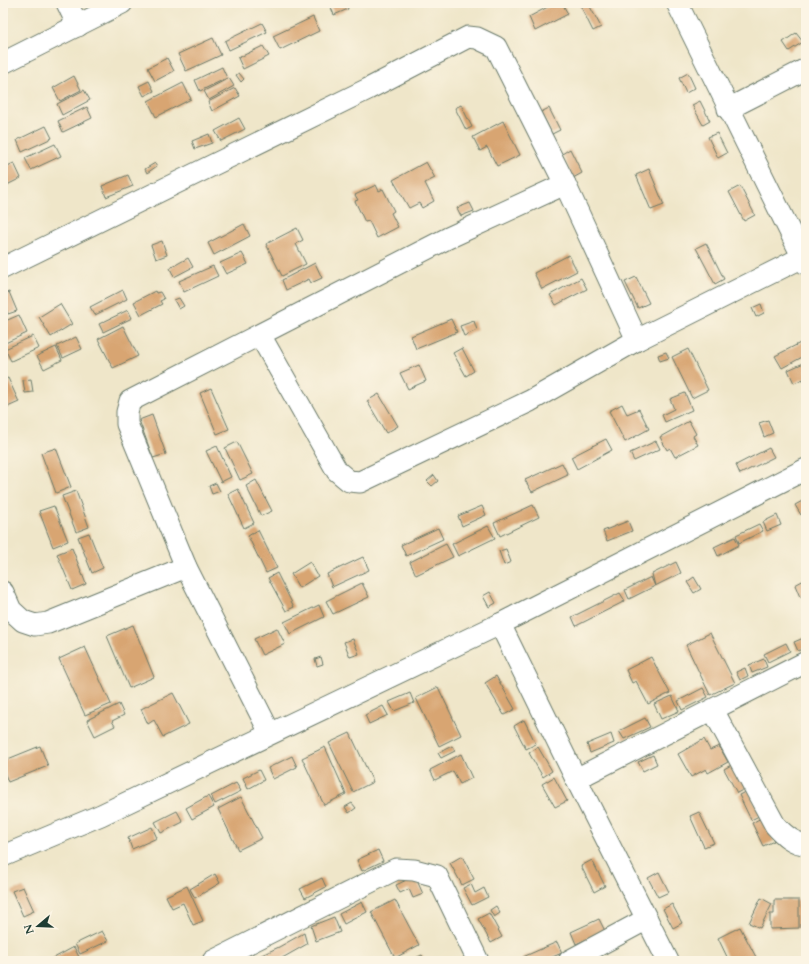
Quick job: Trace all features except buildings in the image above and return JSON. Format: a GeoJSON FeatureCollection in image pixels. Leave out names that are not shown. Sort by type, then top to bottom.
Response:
{"type":"FeatureCollection","features":[{"type":"Feature","properties":{"kind":"street"},"geometry":{"type":"LineString","coordinates":[[66,3],[78,26]]}},
{"type":"Feature","properties":{"kind":"street"},"geometry":{"type":"LineString","coordinates":[[3,63],[122,3]]}},
{"type":"Feature","properties":{"kind":"street"},"geometry":{"type":"LineString","coordinates":[[260,335],[337,471],[349,481],[360,482],[530,401],[637,340],[804,260],[728,109],[677,3]]}},
{"type":"Feature","properties":{"kind":"street"},"geometry":{"type":"LineString","coordinates":[[3,268],[368,89],[468,37],[477,38],[496,47],[565,184],[637,340]]}},
{"type":"Feature","properties":{"kind":"street"},"geometry":{"type":"LineString","coordinates":[[728,109],[806,69]]}},
{"type":"Feature","properties":{"kind":"street"},"geometry":{"type":"LineString","coordinates":[[270,733],[186,567],[127,424],[127,412],[130,401],[448,238],[565,184]]}},
{"type":"Feature","properties":{"kind":"street"},"geometry":{"type":"LineString","coordinates":[[3,856],[101,815],[500,624],[806,469]]}},
{"type":"Feature","properties":{"kind":"street"},"geometry":{"type":"LineString","coordinates":[[3,592],[11,610],[23,621],[35,625],[48,623],[186,567]]}},
{"type":"Feature","properties":{"kind":"street"},"geometry":{"type":"LineString","coordinates":[[500,624],[668,961]]}},
{"type":"Feature","properties":{"kind":"street"},"geometry":{"type":"LineString","coordinates":[[576,779],[806,662]]}},
{"type":"Feature","properties":{"kind":"street"},"geometry":{"type":"LineString","coordinates":[[713,710],[775,825],[783,834],[792,840],[806,844]]}},
{"type":"Feature","properties":{"kind":"street"},"geometry":{"type":"LineString","coordinates":[[213,961],[396,869],[414,870],[437,876],[478,961]]}},
{"type":"Feature","properties":{"kind":"street"},"geometry":{"type":"LineString","coordinates":[[569,961],[647,919]]}}]}
